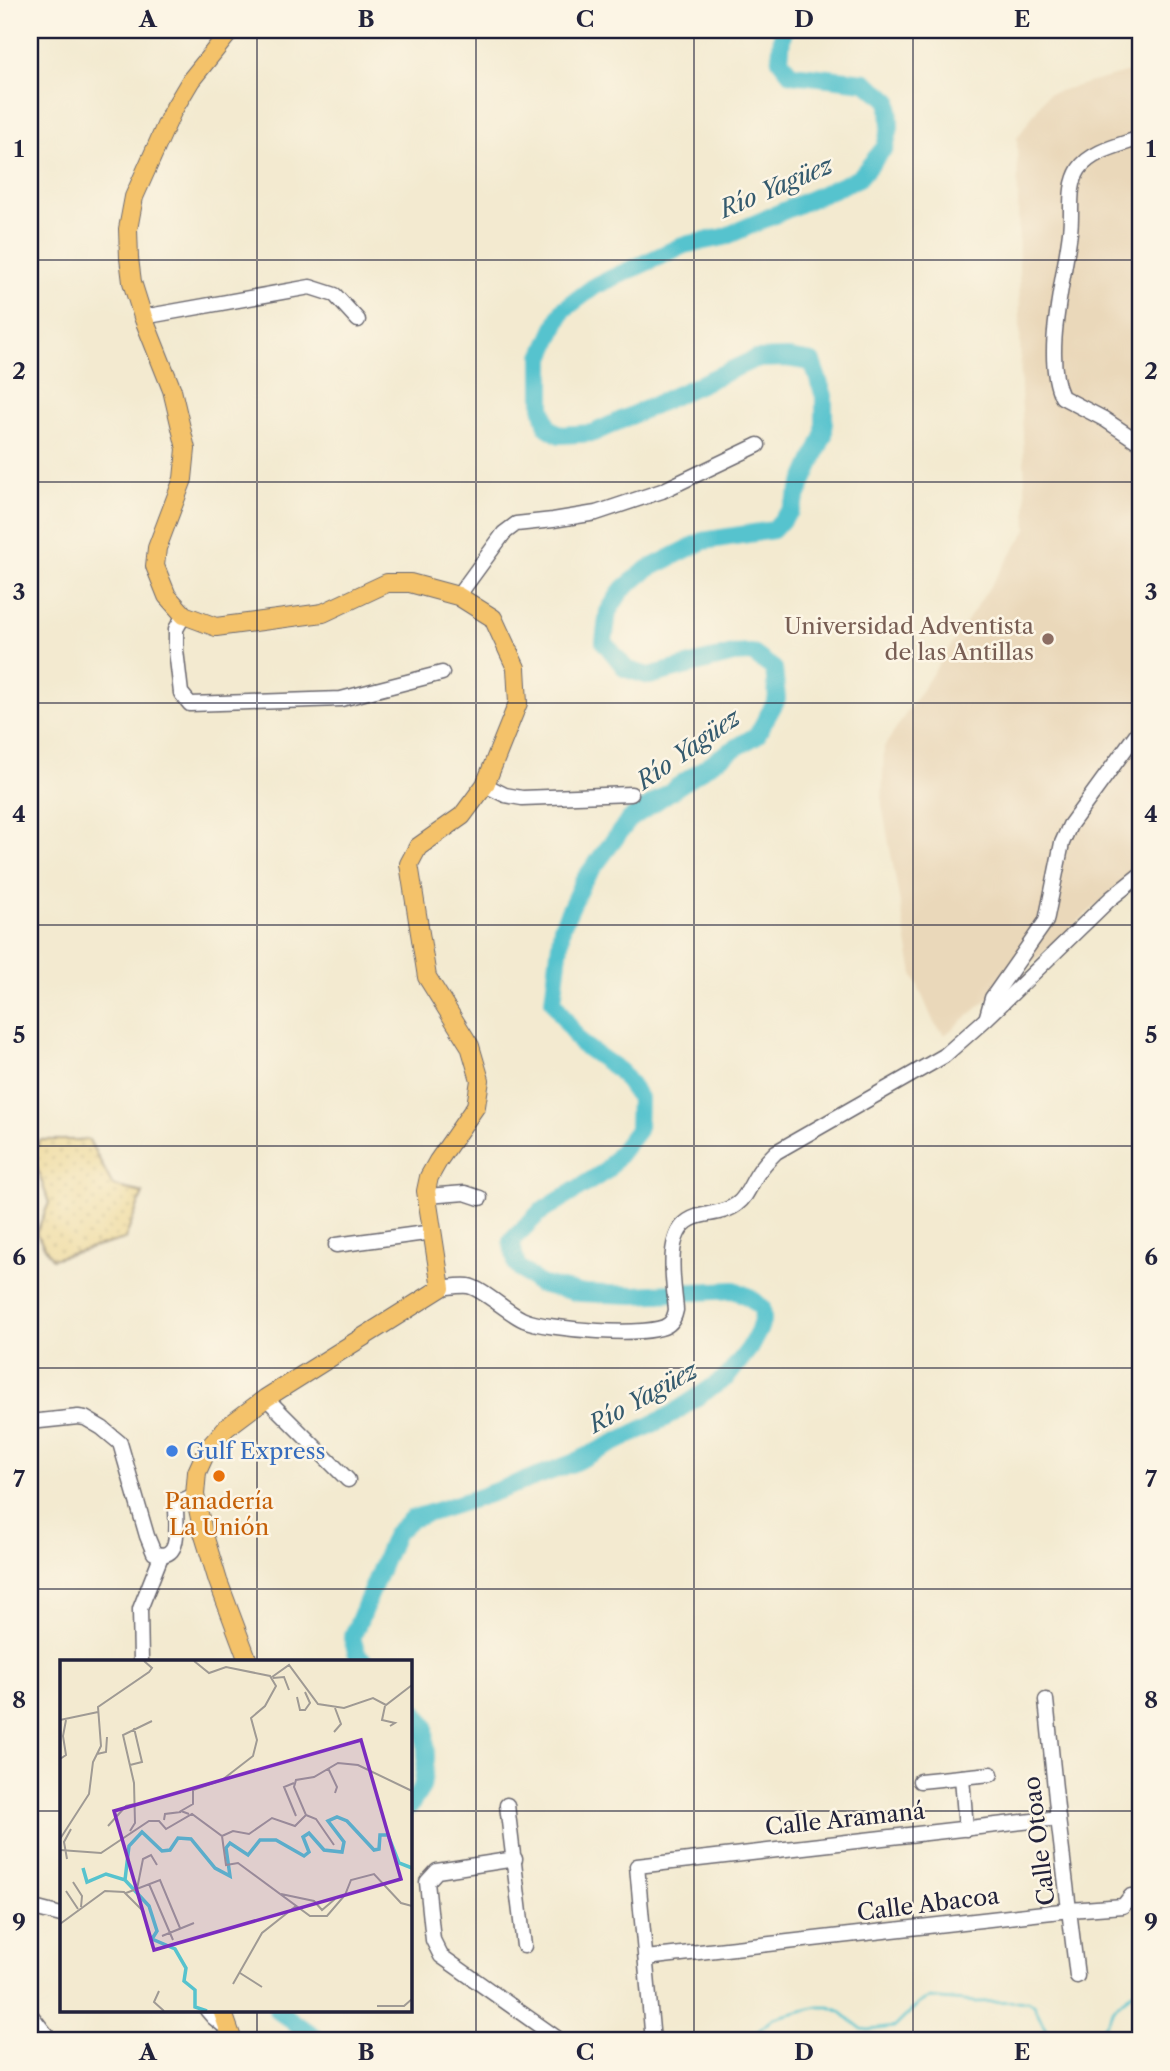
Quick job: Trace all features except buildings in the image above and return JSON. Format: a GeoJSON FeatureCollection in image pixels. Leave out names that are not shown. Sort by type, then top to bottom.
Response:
{"type":"FeatureCollection","features":[{"type":"Feature","properties":{"kind":"main road"},"geometry":{"type":"LineString","coordinates":[[231,30],[191,80],[172,112],[134,197],[128,229],[132,282],[172,390],[186,449],[183,479],[157,548],[155,566],[167,596],[184,615],[216,627],[323,613],[387,583],[410,583],[458,596],[492,618],[516,668],[518,703],[485,785],[462,816],[418,847],[409,864],[427,977],[470,1045],[480,1080],[476,1106],[429,1177],[427,1196],[441,1288],[265,1398],[226,1428],[207,1450],[197,1472],[195,1495],[203,1532],[248,1660]]}},
{"type":"Feature","properties":{"kind":"main road"},"geometry":{"type":"LineString","coordinates":[[222,2011],[231,2035]]}},
{"type":"Feature","properties":{"kind":"street"},"geometry":{"type":"LineString","coordinates":[[1140,138],[1088,159],[1077,173],[1071,194],[1071,228],[1055,335],[1056,376],[1062,397],[1104,419],[1140,443]]}},
{"type":"Feature","properties":{"kind":"street"},"geometry":{"type":"LineString","coordinates":[[143,317],[310,287],[335,295],[358,320]]}},
{"type":"Feature","properties":{"kind":"street"},"geometry":{"type":"LineString","coordinates":[[458,596],[504,533],[516,524],[596,513],[662,491],[758,446]]}},
{"type":"Feature","properties":{"kind":"street"},"geometry":{"type":"LineString","coordinates":[[184,615],[176,629],[176,650],[181,693],[190,704],[341,699],[442,673]]}},
{"type":"Feature","properties":{"kind":"street"},"geometry":{"type":"LineString","coordinates":[[987,1018],[992,998],[1046,921],[1062,843],[1070,825],[1140,729]]}},
{"type":"Feature","properties":{"kind":"street"},"geometry":{"type":"LineString","coordinates":[[485,785],[505,795],[522,798],[631,794]]}},
{"type":"Feature","properties":{"kind":"street"},"geometry":{"type":"LineString","coordinates":[[441,1288],[471,1286],[525,1321],[557,1327],[633,1333],[668,1326],[676,1310],[673,1242],[683,1224],[692,1218],[732,1208],[743,1199],[764,1164],[776,1153],[944,1056],[1110,899],[1140,875]]}},
{"type":"Feature","properties":{"kind":"street"},"geometry":{"type":"LineString","coordinates":[[427,1196],[465,1193],[480,1198]]}},
{"type":"Feature","properties":{"kind":"street"},"geometry":{"type":"LineString","coordinates":[[336,1245],[433,1232]]}},
{"type":"Feature","properties":{"kind":"street"},"geometry":{"type":"LineString","coordinates":[[265,1398],[348,1480]]}},
{"type":"Feature","properties":{"kind":"street"},"geometry":{"type":"LineString","coordinates":[[30,1422],[85,1418],[120,1443],[154,1553],[167,1555],[176,1543],[176,1507],[181,1501],[195,1495]]}},
{"type":"Feature","properties":{"kind":"street"},"geometry":{"type":"LineString","coordinates":[[141,1660],[140,1609],[161,1556]]}},
{"type":"Feature","properties":{"kind":"street","name":"Calle Otoao"},"geometry":{"type":"LineString","coordinates":[[1046,1700],[1077,1976]]}},
{"type":"Feature","properties":{"kind":"street"},"geometry":{"type":"LineString","coordinates":[[920,1781],[991,1774]]}},
{"type":"Feature","properties":{"kind":"street"},"geometry":{"type":"LineString","coordinates":[[962,1777],[966,1829]]}},
{"type":"Feature","properties":{"kind":"street"},"geometry":{"type":"LineString","coordinates":[[507,1805],[524,1946]]}},
{"type":"Feature","properties":{"kind":"street","name":"Calle Aramaná"},"geometry":{"type":"LineString","coordinates":[[646,1958],[637,1866],[1058,1818]]}},
{"type":"Feature","properties":{"kind":"street"},"geometry":{"type":"LineString","coordinates":[[515,1859],[437,1871],[428,1882],[433,1940],[441,1956],[561,2041]]}},
{"type":"Feature","properties":{"kind":"street","name":"Calle Abacoa"},"geometry":{"type":"LineString","coordinates":[[646,1958],[1123,1906],[1131,1896]]}},
{"type":"Feature","properties":{"kind":"street"},"geometry":{"type":"LineString","coordinates":[[30,1907],[60,1914]]}},
{"type":"Feature","properties":{"kind":"street"},"geometry":{"type":"LineString","coordinates":[[726,1950],[728,1966]]}},
{"type":"Feature","properties":{"kind":"street"},"geometry":{"type":"LineString","coordinates":[[646,1958],[653,2041]]}},
{"type":"Feature","properties":{"kind":"street"},"geometry":{"type":"LineString","coordinates":[[207,2011],[231,2035]]}},
{"type":"Feature","properties":{"kind":"street"},"geometry":{"type":"LineString","coordinates":[[30,2014],[51,2041]]}},
{"type":"Feature","properties":{"kind":"shaded area","name":"Universidad Adventista de las Antillas"},"geometry":{"type":"Polygon","coordinates":[[[1140,69],[1140,867],[945,1035],[934,1023],[913,974],[882,805],[884,747],[1027,530],[1021,389],[1017,138],[1048,94],[1140,69]]]}},
{"type":"Feature","properties":{"kind":"sand"},"geometry":{"type":"Polygon","coordinates":[[[39,1140],[89,1140],[113,1186],[143,1193],[125,1239],[52,1259],[36,1233],[49,1203],[33,1156],[39,1140]]]}},
{"type":"Feature","properties":{"kind":"waterway","name":"Río Yagüez"},"geometry":{"type":"LineString","coordinates":[[363,1660],[357,1654],[352,1638],[395,1534],[411,1519],[573,1463],[669,1416],[727,1377],[749,1349],[763,1318],[762,1308],[751,1298],[734,1290],[635,1295],[580,1293],[539,1284],[517,1266],[511,1241],[539,1213],[606,1171],[638,1130],[639,1098],[620,1071],[580,1043],[553,1001],[562,927],[583,881],[629,820],[757,735],[777,699],[774,669],[752,653],[733,654],[649,676],[626,669],[604,642],[608,612],[621,591],[646,570],[703,541],[773,530],[791,510],[824,435],[824,396],[812,362],[787,358],[755,359],[593,433],[560,435],[547,427],[542,406],[542,357],[563,310],[595,286],[684,245],[724,237],[859,178],[885,147],[890,127],[889,100],[865,82],[791,74],[780,60],[785,30]]}},
{"type":"Feature","properties":{"kind":"waterway","name":"Río Yagüez"},"geometry":{"type":"LineString","coordinates":[[411,1706],[425,1726],[426,1759],[422,1787],[411,1804]]}},
{"type":"Feature","properties":{"kind":"waterway"},"geometry":{"type":"LineString","coordinates":[[1094,2041],[1117,2006],[1140,1989]]}},
{"type":"Feature","properties":{"kind":"waterway"},"geometry":{"type":"LineString","coordinates":[[747,2041],[773,2018],[818,2007],[830,2007],[839,2011],[862,2029],[895,2027],[918,2004],[930,1998],[976,2002],[1028,2001],[1034,2005],[1051,2041]]}},
{"type":"Feature","properties":{"kind":"waterway","name":"Río Yagüez"},"geometry":{"type":"LineString","coordinates":[[278,2011],[320,2041]]}},
{"type":"Feature","properties":{"kind":"place","name":"Universidad Adventista de las Antillas"},"geometry":{"type":"Point","coordinates":[1048,639]}},
{"type":"Feature","properties":{"kind":"place","name":"Gulf Express"},"geometry":{"type":"Point","coordinates":[172,1451]}},
{"type":"Feature","properties":{"kind":"place","name":"Panadería La Unión"},"geometry":{"type":"Point","coordinates":[219,1476]}}]}
